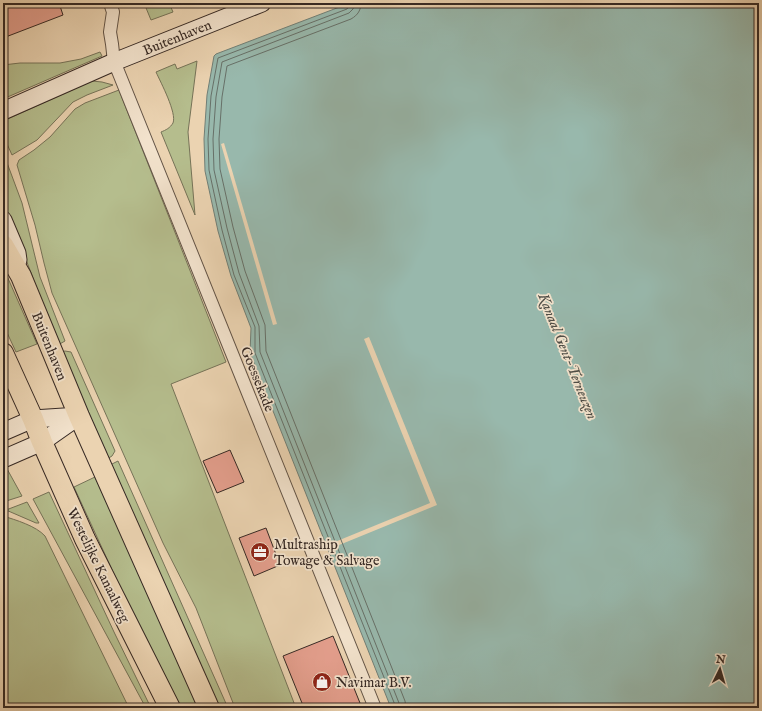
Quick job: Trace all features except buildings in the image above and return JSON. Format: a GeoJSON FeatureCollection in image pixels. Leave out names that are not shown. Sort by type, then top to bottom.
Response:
{"type":"FeatureCollection","features":[{"type":"Feature","properties":{"kind":"main road","name":"Buitenhaven"},"geometry":{"type":"LineString","coordinates":[[3,111],[114,62],[262,3]]}},
{"type":"Feature","properties":{"kind":"main road","name":"Buitenhaven"},"geometry":{"type":"LineString","coordinates":[[3,220],[17,253],[21,276]]}},
{"type":"Feature","properties":{"kind":"main road","name":"Buitenhaven"},"geometry":{"type":"LineString","coordinates":[[3,245],[21,276],[79,416]]}},
{"type":"Feature","properties":{"kind":"main road"},"geometry":{"type":"LineString","coordinates":[[3,353],[33,419]]}},
{"type":"Feature","properties":{"kind":"main road"},"geometry":{"type":"LineString","coordinates":[[3,432],[33,419],[79,416]]}},
{"type":"Feature","properties":{"kind":"main road"},"geometry":{"type":"LineString","coordinates":[[3,459],[42,442],[79,416]]}},
{"type":"Feature","properties":{"kind":"main road"},"geometry":{"type":"LineString","coordinates":[[79,416],[209,708]]}},
{"type":"Feature","properties":{"kind":"main road","name":"Westelijke Kanaalweg"},"geometry":{"type":"LineString","coordinates":[[33,419],[85,539],[170,708]]}},
{"type":"Feature","properties":{"kind":"street"},"geometry":{"type":"LineString","coordinates":[[110,3],[113,12],[110,32],[114,62]]}},
{"type":"Feature","properties":{"kind":"street","name":"Goessekade"},"geometry":{"type":"LineString","coordinates":[[114,62],[375,708]]}},
{"type":"Feature","properties":{"kind":"green space"},"geometry":{"type":"Polygon","coordinates":[[[144,3],[169,3],[173,12],[151,20],[144,3]]]}},
{"type":"Feature","properties":{"kind":"green space"},"geometry":{"type":"Polygon","coordinates":[[[100,52],[102,56],[3,99],[3,65],[20,63],[60,63],[81,59],[100,52]]]}},
{"type":"Feature","properties":{"kind":"green space"},"geometry":{"type":"Polygon","coordinates":[[[197,61],[188,132],[195,215],[161,132],[171,126],[174,118],[168,98],[156,72],[175,64],[177,69],[197,61]]]}},
{"type":"Feature","properties":{"kind":"green space"},"geometry":{"type":"Polygon","coordinates":[[[92,81],[113,85],[73,102],[37,140],[12,155],[3,135],[3,121],[92,81]]]}},
{"type":"Feature","properties":{"kind":"green space"},"geometry":{"type":"Polygon","coordinates":[[[119,90],[226,362],[171,384],[296,708],[235,708],[196,608],[163,543],[52,293],[35,225],[17,165],[19,160],[50,137],[75,109],[85,103],[119,90]]]}},
{"type":"Feature","properties":{"kind":"green space"},"geometry":{"type":"Polygon","coordinates":[[[3,152],[22,203],[40,277],[65,341],[58,345],[12,222],[3,202],[3,152]]]}},
{"type":"Feature","properties":{"kind":"green space"},"geometry":{"type":"Polygon","coordinates":[[[3,267],[37,344],[16,352],[3,324],[3,267]]]}},
{"type":"Feature","properties":{"kind":"green space"},"geometry":{"type":"Polygon","coordinates":[[[61,352],[71,352],[115,451],[112,456],[107,459],[61,352]]]}},
{"type":"Feature","properties":{"kind":"green space"},"geometry":{"type":"Polygon","coordinates":[[[118,461],[228,708],[217,708],[110,465],[118,461]]]}},
{"type":"Feature","properties":{"kind":"green space"},"geometry":{"type":"Polygon","coordinates":[[[6,467],[22,496],[3,502],[3,468],[6,467]]]}},
{"type":"Feature","properties":{"kind":"green space"},"geometry":{"type":"Polygon","coordinates":[[[95,477],[149,595],[198,708],[179,708],[149,650],[74,487],[95,477]]]}},
{"type":"Feature","properties":{"kind":"green space"},"geometry":{"type":"Polygon","coordinates":[[[49,492],[151,708],[146,708],[33,499],[49,492]]]}},
{"type":"Feature","properties":{"kind":"green space"},"geometry":{"type":"Polygon","coordinates":[[[27,502],[39,523],[6,510],[27,502]]]}},
{"type":"Feature","properties":{"kind":"green space"},"geometry":{"type":"Polygon","coordinates":[[[3,516],[31,526],[45,536],[129,708],[3,708],[3,516]]]}},
{"type":"Feature","properties":{"kind":"water","name":"Kanaal Gent-Terneuzen"},"geometry":{"type":"Polygon","coordinates":[[[350,3],[759,3],[759,708],[391,708],[250,353],[251,328],[231,276],[218,231],[205,171],[204,139],[207,95],[214,56],[350,3]]]}},
{"type":"Feature","properties":{"kind":"pier"},"geometry":{"type":"Polygon","coordinates":[[[224,143],[277,324],[273,325],[221,144],[224,143]]]}},
{"type":"Feature","properties":{"kind":"pier"},"geometry":{"type":"Polygon","coordinates":[[[369,337],[437,505],[327,550],[325,546],[430,503],[364,339],[369,337]]]}},
{"type":"Feature","properties":{"kind":"place","name":"Multraship Towage & Salvage"},"geometry":{"type":"Point","coordinates":[260,552]}},
{"type":"Feature","properties":{"kind":"place","name":"Navimar B.V."},"geometry":{"type":"Point","coordinates":[322,682]}}]}
